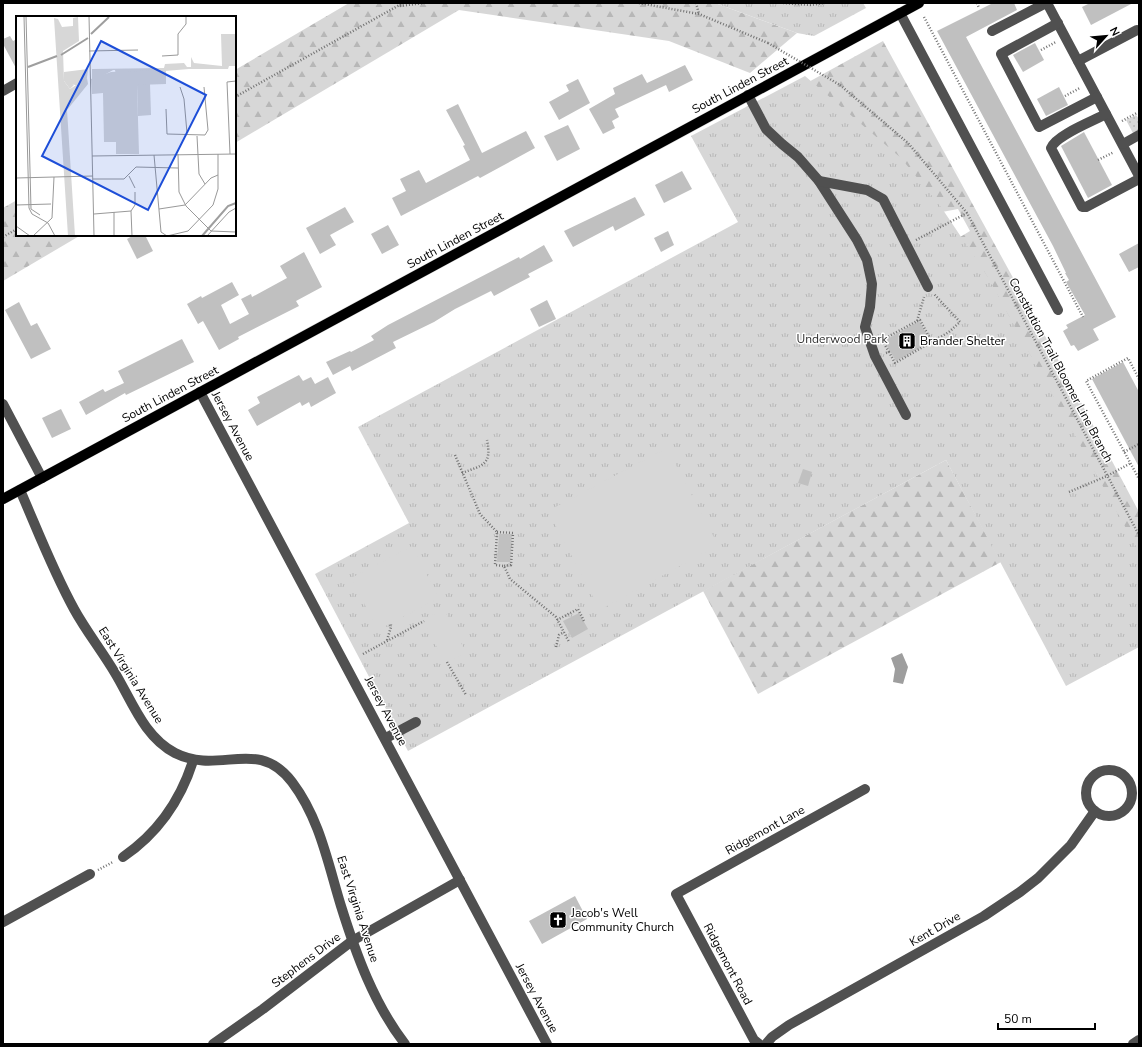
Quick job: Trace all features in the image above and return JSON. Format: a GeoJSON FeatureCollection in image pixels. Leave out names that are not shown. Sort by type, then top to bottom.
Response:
{"type":"FeatureCollection","features":[{"type":"Feature","properties":{"kind":"main road","name":"South Linden Street"},"geometry":{"type":"LineString","coordinates":[[3,499],[919,3]]}},
{"type":"Feature","properties":{"kind":"street"},"geometry":{"type":"LineString","coordinates":[[992,32],[1046,3],[1106,114],[1121,148],[1139,176]]}},
{"type":"Feature","properties":{"kind":"street"},"geometry":{"type":"LineString","coordinates":[[900,13],[1058,310]]}},
{"type":"Feature","properties":{"kind":"street"},"geometry":{"type":"LineString","coordinates":[[1058,23],[1001,54],[1039,127],[1097,97]]}},
{"type":"Feature","properties":{"kind":"street"},"geometry":{"type":"LineString","coordinates":[[1078,61],[1137,30]]}},
{"type":"Feature","properties":{"kind":"street"},"geometry":{"type":"LineString","coordinates":[[3,92],[16,84]]}},
{"type":"Feature","properties":{"kind":"street"},"geometry":{"type":"LineString","coordinates":[[748,95],[766,129],[798,157],[819,181],[857,240],[867,260],[872,284],[870,307],[865,326],[876,358],[906,414]]}},
{"type":"Feature","properties":{"kind":"street"},"geometry":{"type":"LineString","coordinates":[[1106,114],[1064,136],[1053,143],[1051,148],[1079,202],[1086,208],[1139,179]]}},
{"type":"Feature","properties":{"kind":"street"},"geometry":{"type":"LineString","coordinates":[[1121,148],[1139,136]]}},
{"type":"Feature","properties":{"kind":"street"},"geometry":{"type":"LineString","coordinates":[[1121,148],[1139,142]]}},
{"type":"Feature","properties":{"kind":"street"},"geometry":{"type":"LineString","coordinates":[[819,181],[867,190],[883,198],[928,288]]}},
{"type":"Feature","properties":{"kind":"street","name":"Jersey Avenue"},"geometry":{"type":"LineString","coordinates":[[200,392],[386,738],[547,1044]]}},
{"type":"Feature","properties":{"kind":"street"},"geometry":{"type":"LineString","coordinates":[[3,404],[42,478]]}},
{"type":"Feature","properties":{"kind":"street","name":"East Virginia Avenue"},"geometry":{"type":"LineString","coordinates":[[20,490],[59,580],[73,607],[106,658],[140,718],[160,743],[193,761],[217,762],[245,758],[264,760],[274,765],[292,782],[312,817],[321,838],[352,941],[378,1002],[405,1044]]}},
{"type":"Feature","properties":{"kind":"street"},"geometry":{"type":"LineString","coordinates":[[386,738],[416,722]]}},
{"type":"Feature","properties":{"kind":"street"},"geometry":{"type":"LineString","coordinates":[[123,858],[150,835],[162,822],[177,800],[186,783],[193,761]]}},
{"type":"Feature","properties":{"kind":"street"},"geometry":{"type":"LineString","coordinates":[[1103,771],[1117,772],[1123,775],[1132,788],[1132,796],[1124,810],[1110,816],[1095,811],[1087,799],[1086,792],[1091,779],[1103,771]]}},
{"type":"Feature","properties":{"kind":"street","name":"Ridgemont Lane"},"geometry":{"type":"LineString","coordinates":[[676,894],[865,789]]}},
{"type":"Feature","properties":{"kind":"street","name":"Kent Drive"},"geometry":{"type":"LineString","coordinates":[[766,1044],[772,1037],[789,1025],[984,916],[1020,892],[1038,878],[1072,845],[1095,811]]}},
{"type":"Feature","properties":{"kind":"street"},"geometry":{"type":"LineString","coordinates":[[3,922],[90,874]]}},
{"type":"Feature","properties":{"kind":"street","name":"Stephens Drive"},"geometry":{"type":"LineString","coordinates":[[213,1044],[352,941],[460,880]]}},
{"type":"Feature","properties":{"kind":"street","name":"Ridgemont Road"},"geometry":{"type":"LineString","coordinates":[[676,894],[754,1040],[759,1044]]}},
{"type":"Feature","properties":{"kind":"street"},"geometry":{"type":"LineString","coordinates":[[1133,1044],[1139,1040]]}},
{"type":"Feature","properties":{"kind":"path"},"geometry":{"type":"LineString","coordinates":[[236,97],[403,3]]}},
{"type":"Feature","properties":{"kind":"path"},"geometry":{"type":"LineString","coordinates":[[398,6],[423,3]]}},
{"type":"Feature","properties":{"kind":"path","name":"Constitution Trail Bloomer Line Branch"},"geometry":{"type":"LineString","coordinates":[[639,3],[699,14],[768,44],[840,85],[908,143],[967,213],[1139,535]]}},
{"type":"Feature","properties":{"kind":"path"},"geometry":{"type":"LineString","coordinates":[[696,3],[699,14]]}},
{"type":"Feature","properties":{"kind":"path"},"geometry":{"type":"LineString","coordinates":[[785,3],[824,3]]}},
{"type":"Feature","properties":{"kind":"path"},"geometry":{"type":"LineString","coordinates":[[977,3],[979,8]]}},
{"type":"Feature","properties":{"kind":"path"},"geometry":{"type":"LineString","coordinates":[[924,17],[1083,318]]}},
{"type":"Feature","properties":{"kind":"path"},"geometry":{"type":"LineString","coordinates":[[1041,50],[1058,41]]}},
{"type":"Feature","properties":{"kind":"path"},"geometry":{"type":"LineString","coordinates":[[1065,96],[1082,87]]}},
{"type":"Feature","properties":{"kind":"path"},"geometry":{"type":"LineString","coordinates":[[1120,122],[1137,113]]}},
{"type":"Feature","properties":{"kind":"path"},"geometry":{"type":"LineString","coordinates":[[1098,160],[1121,148]]}},
{"type":"Feature","properties":{"kind":"path"},"geometry":{"type":"LineString","coordinates":[[927,234],[967,213]]}},
{"type":"Feature","properties":{"kind":"path"},"geometry":{"type":"LineString","coordinates":[[3,237],[16,230]]}},
{"type":"Feature","properties":{"kind":"path"},"geometry":{"type":"LineString","coordinates":[[928,288],[960,322],[949,332],[895,363],[882,340],[917,321],[928,288]]}},
{"type":"Feature","properties":{"kind":"path"},"geometry":{"type":"LineString","coordinates":[[917,321],[920,320],[932,342]]}},
{"type":"Feature","properties":{"kind":"path"},"geometry":{"type":"LineString","coordinates":[[876,358],[889,352]]}},
{"type":"Feature","properties":{"kind":"path"},"geometry":{"type":"LineString","coordinates":[[1139,379],[1128,358],[1086,380],[1139,479]]}},
{"type":"Feature","properties":{"kind":"path"},"geometry":{"type":"LineString","coordinates":[[462,474],[484,465],[488,461],[489,454],[487,440]]}},
{"type":"Feature","properties":{"kind":"path"},"geometry":{"type":"LineString","coordinates":[[1124,452],[1139,444]]}},
{"type":"Feature","properties":{"kind":"path"},"geometry":{"type":"LineString","coordinates":[[455,455],[480,514],[497,532],[513,533],[511,564],[504,566],[495,565],[497,532]]}},
{"type":"Feature","properties":{"kind":"path"},"geometry":{"type":"LineString","coordinates":[[1069,492],[1107,476],[1130,463]]}},
{"type":"Feature","properties":{"kind":"path"},"geometry":{"type":"LineString","coordinates":[[504,566],[510,579],[557,620],[569,642]]}},
{"type":"Feature","properties":{"kind":"path"},"geometry":{"type":"LineString","coordinates":[[557,620],[578,609],[584,621]]}},
{"type":"Feature","properties":{"kind":"path"},"geometry":{"type":"LineString","coordinates":[[362,654],[424,622]]}},
{"type":"Feature","properties":{"kind":"path"},"geometry":{"type":"LineString","coordinates":[[387,640],[391,627],[390,624]]}},
{"type":"Feature","properties":{"kind":"path"},"geometry":{"type":"LineString","coordinates":[[556,647],[559,635],[564,632]]}},
{"type":"Feature","properties":{"kind":"path"},"geometry":{"type":"LineString","coordinates":[[447,662],[466,695]]}},
{"type":"Feature","properties":{"kind":"path"},"geometry":{"type":"LineString","coordinates":[[90,874],[123,858]]}},
{"type":"Feature","properties":{"kind":"green space"},"geometry":{"type":"Polygon","coordinates":[[[349,3],[715,3],[797,33],[750,73],[669,41],[459,10],[236,142],[236,69],[349,3]]]}},
{"type":"Feature","properties":{"kind":"green space"},"geometry":{"type":"Polygon","coordinates":[[[715,3],[863,3],[866,8],[814,36],[797,33],[715,3]]]}},
{"type":"Feature","properties":{"kind":"green space"},"geometry":{"type":"Polygon","coordinates":[[[883,41],[1067,376],[1139,512],[1139,616],[937,251],[970,231],[958,209],[942,212],[785,95],[883,41]]]}},
{"type":"Feature","properties":{"kind":"green space","name":"Underwood Park"},"geometry":{"type":"Polygon","coordinates":[[[805,76],[901,158],[941,207],[986,274],[1139,552],[1139,647],[1066,686],[946,460],[408,751],[315,574],[409,523],[358,427],[738,222],[691,136],[805,76]]]}},
{"type":"Feature","properties":{"kind":"green space"},"geometry":{"type":"Polygon","coordinates":[[[1136,115],[1139,119],[1139,132],[1134,135],[1126,120],[1136,115]]]}},
{"type":"Feature","properties":{"kind":"green space"},"geometry":{"type":"Polygon","coordinates":[[[16,201],[16,236],[79,236],[3,281],[3,208],[16,201]]]}},
{"type":"Feature","properties":{"kind":"green space"},"geometry":{"type":"Polygon","coordinates":[[[667,448],[718,545],[600,610],[548,511],[667,448]]]}},
{"type":"Feature","properties":{"kind":"green space"},"geometry":{"type":"Polygon","coordinates":[[[946,460],[1001,562],[758,694],[703,591],[946,460]]]}},
{"type":"Feature","properties":{"kind":"green space"},"geometry":{"type":"Polygon","coordinates":[[[412,546],[439,598],[378,630],[351,578],[412,546]]]}},
{"type":"Feature","properties":{"kind":"green space"},"geometry":{"type":"Polygon","coordinates":[[[444,609],[466,653],[445,663],[423,620],[444,609]]]}},
{"type":"Feature","properties":{"kind":"shaded area"},"geometry":{"type":"Polygon","coordinates":[[[902,653],[908,667],[903,684],[893,682],[895,669],[891,658],[902,653]]]}},
{"type":"Feature","properties":{"kind":"building"},"geometry":{"type":"Polygon","coordinates":[[[993,3],[1014,3],[1017,10],[966,37],[1116,317],[1093,329],[1099,340],[1078,351],[1074,345],[1071,346],[1063,331],[1068,328],[1066,325],[1085,315],[1066,282],[1069,280],[1053,246],[937,31],[993,3]]]}},
{"type":"Feature","properties":{"kind":"building"},"geometry":{"type":"Polygon","coordinates":[[[1090,3],[1133,3],[1091,25],[1082,7],[1090,3]]]}},
{"type":"Feature","properties":{"kind":"building"},"geometry":{"type":"Polygon","coordinates":[[[10,36],[13,41],[16,40],[16,68],[3,44],[3,39],[10,36]]]}},
{"type":"Feature","properties":{"kind":"building"},"geometry":{"type":"Polygon","coordinates":[[[1035,43],[1044,60],[1023,72],[1013,55],[1035,43]]]}},
{"type":"Feature","properties":{"kind":"building"},"geometry":{"type":"Polygon","coordinates":[[[685,65],[693,80],[669,92],[666,85],[615,109],[619,117],[612,121],[615,128],[603,134],[589,109],[615,94],[613,88],[642,74],[647,83],[685,65]]]}},
{"type":"Feature","properties":{"kind":"building"},"geometry":{"type":"Polygon","coordinates":[[[578,79],[590,103],[559,120],[549,102],[569,91],[566,85],[578,79]]]}},
{"type":"Feature","properties":{"kind":"building"},"geometry":{"type":"Polygon","coordinates":[[[1059,87],[1068,105],[1046,116],[1037,99],[1059,87]]]}},
{"type":"Feature","properties":{"kind":"building"},"geometry":{"type":"Polygon","coordinates":[[[458,104],[482,153],[526,131],[535,148],[480,178],[478,176],[401,216],[392,198],[406,191],[400,179],[419,170],[426,183],[470,160],[463,146],[465,145],[446,110],[458,104]]]}},
{"type":"Feature","properties":{"kind":"building"},"geometry":{"type":"Polygon","coordinates":[[[568,125],[580,149],[557,161],[544,136],[568,125]]]}},
{"type":"Feature","properties":{"kind":"building"},"geometry":{"type":"Polygon","coordinates":[[[1084,132],[1112,185],[1088,198],[1061,146],[1084,132]]]}},
{"type":"Feature","properties":{"kind":"building"},"geometry":{"type":"Polygon","coordinates":[[[682,171],[692,189],[664,203],[655,185],[682,171]]]}},
{"type":"Feature","properties":{"kind":"building"},"geometry":{"type":"Polygon","coordinates":[[[635,197],[645,215],[615,231],[613,226],[573,247],[564,231],[635,197]]]}},
{"type":"Feature","properties":{"kind":"building"},"geometry":{"type":"Polygon","coordinates":[[[345,207],[354,222],[330,235],[336,245],[320,254],[306,228],[345,207]]]}},
{"type":"Feature","properties":{"kind":"building"},"geometry":{"type":"Polygon","coordinates":[[[388,225],[399,245],[382,254],[371,234],[388,225]]]}},
{"type":"Feature","properties":{"kind":"building"},"geometry":{"type":"Polygon","coordinates":[[[668,231],[674,245],[661,252],[654,238],[668,231]]]}},
{"type":"Feature","properties":{"kind":"building"},"geometry":{"type":"Polygon","coordinates":[[[132,236],[146,236],[153,251],[137,259],[127,239],[132,236]]]}},
{"type":"Feature","properties":{"kind":"building"},"geometry":{"type":"Polygon","coordinates":[[[1139,243],[1139,267],[1129,272],[1119,254],[1139,243]]]}},
{"type":"Feature","properties":{"kind":"building"},"geometry":{"type":"Polygon","coordinates":[[[544,245],[553,261],[528,274],[530,277],[494,296],[491,291],[455,309],[434,322],[393,342],[396,348],[352,371],[350,366],[333,375],[326,362],[350,351],[351,352],[374,340],[371,336],[388,325],[519,257],[520,259],[544,245]]]}},
{"type":"Feature","properties":{"kind":"building"},"geometry":{"type":"Polygon","coordinates":[[[304,252],[322,287],[296,301],[299,306],[238,337],[239,339],[219,350],[203,321],[198,324],[187,304],[232,282],[239,295],[221,305],[230,324],[249,314],[241,299],[251,294],[252,297],[287,278],[280,266],[304,252]]]}},
{"type":"Feature","properties":{"kind":"building"},"geometry":{"type":"Polygon","coordinates":[[[547,300],[556,319],[539,327],[530,309],[547,300]]]}},
{"type":"Feature","properties":{"kind":"building"},"geometry":{"type":"Polygon","coordinates":[[[19,302],[31,326],[37,323],[51,349],[31,359],[5,310],[19,302]]]}},
{"type":"Feature","properties":{"kind":"building","name":"Brander Shelter"},"geometry":{"type":"Polygon","coordinates":[[[919,321],[931,342],[896,361],[884,341],[919,321]]]}},
{"type":"Feature","properties":{"kind":"building"},"geometry":{"type":"Polygon","coordinates":[[[182,339],[194,362],[126,395],[125,393],[86,415],[79,402],[103,389],[105,392],[124,383],[118,371],[182,339]]]}},
{"type":"Feature","properties":{"kind":"building"},"geometry":{"type":"Polygon","coordinates":[[[1123,362],[1139,392],[1139,467],[1092,379],[1123,362]]]}},
{"type":"Feature","properties":{"kind":"building"},"geometry":{"type":"Polygon","coordinates":[[[299,375],[303,381],[311,377],[315,384],[328,377],[336,393],[311,407],[309,402],[302,406],[300,402],[257,426],[248,410],[260,403],[257,397],[299,375]]]}},
{"type":"Feature","properties":{"kind":"building"},"geometry":{"type":"Polygon","coordinates":[[[61,409],[71,429],[52,438],[42,418],[61,409]]]}},
{"type":"Feature","properties":{"kind":"building"},"geometry":{"type":"Polygon","coordinates":[[[803,469],[812,472],[808,486],[798,483],[803,469]]]}},
{"type":"Feature","properties":{"kind":"building"},"geometry":{"type":"Polygon","coordinates":[[[499,534],[512,534],[510,562],[497,562],[499,534]]]}},
{"type":"Feature","properties":{"kind":"building"},"geometry":{"type":"Polygon","coordinates":[[[579,613],[588,629],[572,638],[563,621],[579,613]]]}},
{"type":"Feature","properties":{"kind":"building","name":"Jacob's Well Community Church"},"geometry":{"type":"Polygon","coordinates":[[[575,896],[587,919],[542,944],[529,921],[575,896]]]}},
{"type":"Feature","properties":{"kind":"place","name":"Brander Shelter"},"geometry":{"type":"Point","coordinates":[907,341]}},
{"type":"Feature","properties":{"kind":"place","name":"Jacob's Well Community Church"},"geometry":{"type":"Point","coordinates":[558,920]}}]}
